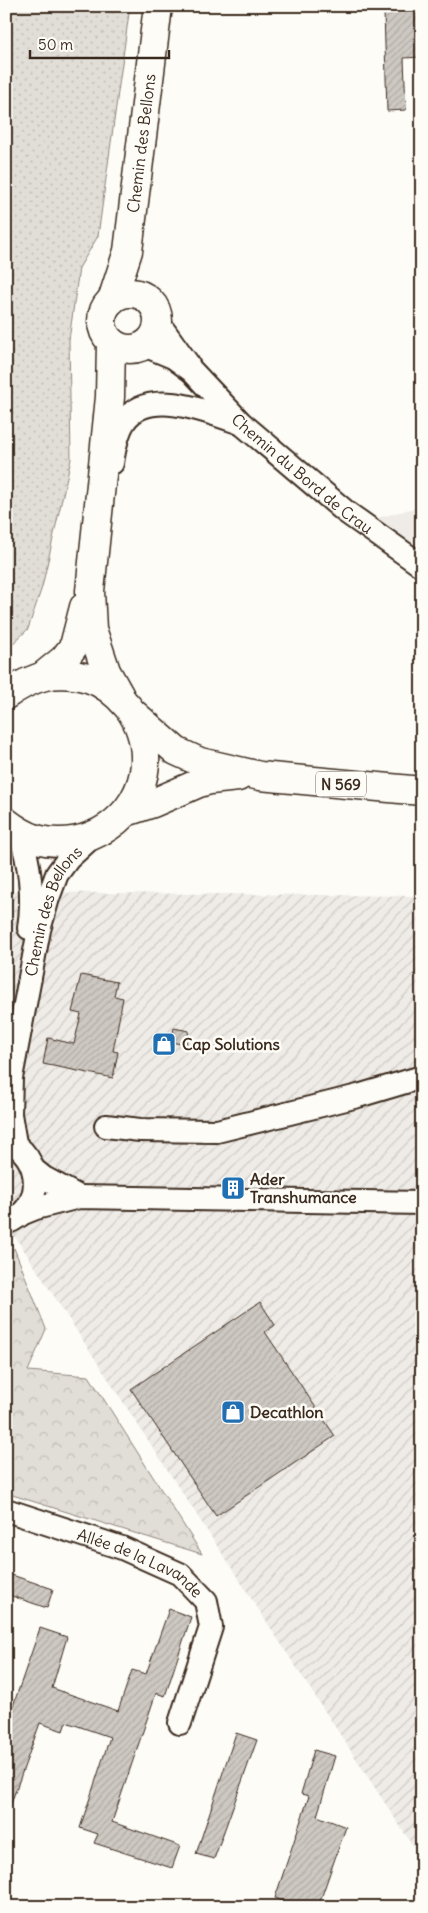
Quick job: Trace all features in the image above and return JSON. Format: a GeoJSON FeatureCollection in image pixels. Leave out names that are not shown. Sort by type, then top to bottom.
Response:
{"type":"FeatureCollection","features":[{"type":"Feature","properties":{"kind":"main road","name":"Chemin des Bellons"},"geometry":{"type":"LineString","coordinates":[[112,300],[128,250],[158,6]]}},
{"type":"Feature","properties":{"kind":"main road","name":"Chemin des Bellons"},"geometry":{"type":"LineString","coordinates":[[128,250],[140,295]]}},
{"type":"Feature","properties":{"kind":"main road"},"geometry":{"type":"LineString","coordinates":[[125,294],[140,295],[152,305],[156,313],[156,330],[151,338],[130,345],[105,335],[102,326],[102,316],[112,300],[125,294]]}},
{"type":"Feature","properties":{"kind":"main road"},"geometry":{"type":"LineString","coordinates":[[43,676],[64,659],[74,646],[90,591],[110,396],[130,345]]}},
{"type":"Feature","properties":{"kind":"main road"},"geometry":{"type":"LineString","coordinates":[[13,826],[35,838],[53,842],[71,842],[93,836],[111,826],[126,812],[138,794],[144,774],[145,752],[141,732],[106,670],[94,636],[90,591]]}},
{"type":"Feature","properties":{"kind":"main road"},"geometry":{"type":"LineString","coordinates":[[6,695],[22,684],[43,676],[60,674],[85,678],[108,688],[127,706]]}},
{"type":"Feature","properties":{"kind":"main road","name":"N 569"},"geometry":{"type":"LineString","coordinates":[[127,706],[182,755],[200,762],[260,776],[422,791]]}},
{"type":"Feature","properties":{"kind":"main road","name":"N 569"},"geometry":{"type":"LineString","coordinates":[[126,812],[153,803],[186,787],[210,780],[260,776]]}},
{"type":"Feature","properties":{"kind":"street"},"geometry":{"type":"LineString","coordinates":[[157,321],[179,350],[192,372]]}},
{"type":"Feature","properties":{"kind":"street"},"geometry":{"type":"LineString","coordinates":[[130,345],[174,357],[192,372]]}},
{"type":"Feature","properties":{"kind":"street","name":"Chemin du Bord de Crau"},"geometry":{"type":"LineString","coordinates":[[192,372],[241,423],[346,512],[422,566]]}},
{"type":"Feature","properties":{"kind":"street"},"geometry":{"type":"LineString","coordinates":[[99,504],[110,480],[114,450],[124,422],[142,405],[159,403],[182,405],[241,423]]}},
{"type":"Feature","properties":{"kind":"street","name":"Chemin des Bellons"},"geometry":{"type":"LineString","coordinates":[[6,1055],[19,989],[31,908],[31,877],[13,826]]}},
{"type":"Feature","properties":{"kind":"street","name":"Chemin des Bellons"},"geometry":{"type":"LineString","coordinates":[[11,1142],[11,1078],[40,924],[57,874],[68,859],[93,836]]}},
{"type":"Feature","properties":{"kind":"street"},"geometry":{"type":"LineString","coordinates":[[106,1126],[140,1130],[217,1131],[341,1101],[422,1078]]}},
{"type":"Feature","properties":{"kind":"street"},"geometry":{"type":"LineString","coordinates":[[11,1142],[30,1160],[36,1182],[34,1194],[11,1221]]}},
{"type":"Feature","properties":{"kind":"street"},"geometry":{"type":"LineString","coordinates":[[34,1170],[44,1178],[79,1197]]}},
{"type":"Feature","properties":{"kind":"street"},"geometry":{"type":"LineString","coordinates":[[11,1221],[36,1208],[79,1197],[422,1203]]}},
{"type":"Feature","properties":{"kind":"street","name":"Allée de la Lavande"},"geometry":{"type":"LineString","coordinates":[[6,1510],[122,1548],[180,1574],[206,1602],[211,1627],[180,1723]]}},
{"type":"Feature","properties":{"kind":"shaded area"},"geometry":{"type":"Polygon","coordinates":[[[422,506],[422,551],[377,518],[422,506]]]}},
{"type":"Feature","properties":{"kind":"shaded area"},"geometry":{"type":"Polygon","coordinates":[[[6,892],[422,896],[422,1860],[18,1241],[15,1237],[6,1238],[6,892]]]}},
{"type":"Feature","properties":{"kind":"green space"},"geometry":{"type":"Polygon","coordinates":[[[6,6],[130,6],[98,236],[79,268],[69,340],[71,459],[42,587],[28,629],[6,650],[6,6]]]}},
{"type":"Feature","properties":{"kind":"green space"},"geometry":{"type":"Polygon","coordinates":[[[14,1248],[46,1329],[28,1371],[89,1376],[202,1554],[6,1493],[6,1258],[14,1248]]]}},
{"type":"Feature","properties":{"kind":"building"},"geometry":{"type":"Polygon","coordinates":[[[420,10],[422,57],[404,58],[406,110],[387,111],[384,12],[420,10]]]}},
{"type":"Feature","properties":{"kind":"building"},"geometry":{"type":"Polygon","coordinates":[[[81,975],[117,982],[114,996],[123,998],[113,1051],[118,1052],[113,1078],[43,1064],[48,1038],[74,1044],[81,1014],[72,1012],[81,975]]]}},
{"type":"Feature","properties":{"kind":"building"},"geometry":{"type":"Polygon","coordinates":[[[174,1028],[189,1031],[186,1045],[171,1042],[174,1028]]]}},
{"type":"Feature","properties":{"kind":"building","name":"Decathlon"},"geometry":{"type":"Polygon","coordinates":[[[260,1302],[275,1325],[265,1332],[335,1436],[216,1516],[131,1389],[260,1302]]]}},
{"type":"Feature","properties":{"kind":"building"},"geometry":{"type":"Polygon","coordinates":[[[6,1573],[53,1589],[47,1608],[6,1594],[6,1573]]]}},
{"type":"Feature","properties":{"kind":"building"},"geometry":{"type":"Polygon","coordinates":[[[169,1609],[191,1617],[165,1696],[156,1693],[112,1822],[180,1846],[172,1868],[94,1843],[98,1834],[80,1828],[110,1737],[66,1722],[63,1731],[40,1723],[9,1809],[6,1808],[6,1726],[40,1628],[67,1637],[52,1688],[118,1711],[132,1670],[146,1674],[169,1609]]]}},
{"type":"Feature","properties":{"kind":"building"},"geometry":{"type":"Polygon","coordinates":[[[236,1733],[257,1740],[214,1859],[196,1854],[236,1733]]]}},
{"type":"Feature","properties":{"kind":"building"},"geometry":{"type":"Polygon","coordinates":[[[314,1750],[335,1756],[317,1816],[346,1827],[318,1907],[299,1907],[275,1898],[309,1796],[301,1794],[314,1750]]]}},
{"type":"Feature","properties":{"kind":"place","name":"Cap Solutions"},"geometry":{"type":"Point","coordinates":[164,1044]}},
{"type":"Feature","properties":{"kind":"place","name":"Ader Transhumance"},"geometry":{"type":"Point","coordinates":[233,1188]}},
{"type":"Feature","properties":{"kind":"place","name":"Decathlon"},"geometry":{"type":"Point","coordinates":[233,1412]}}]}
